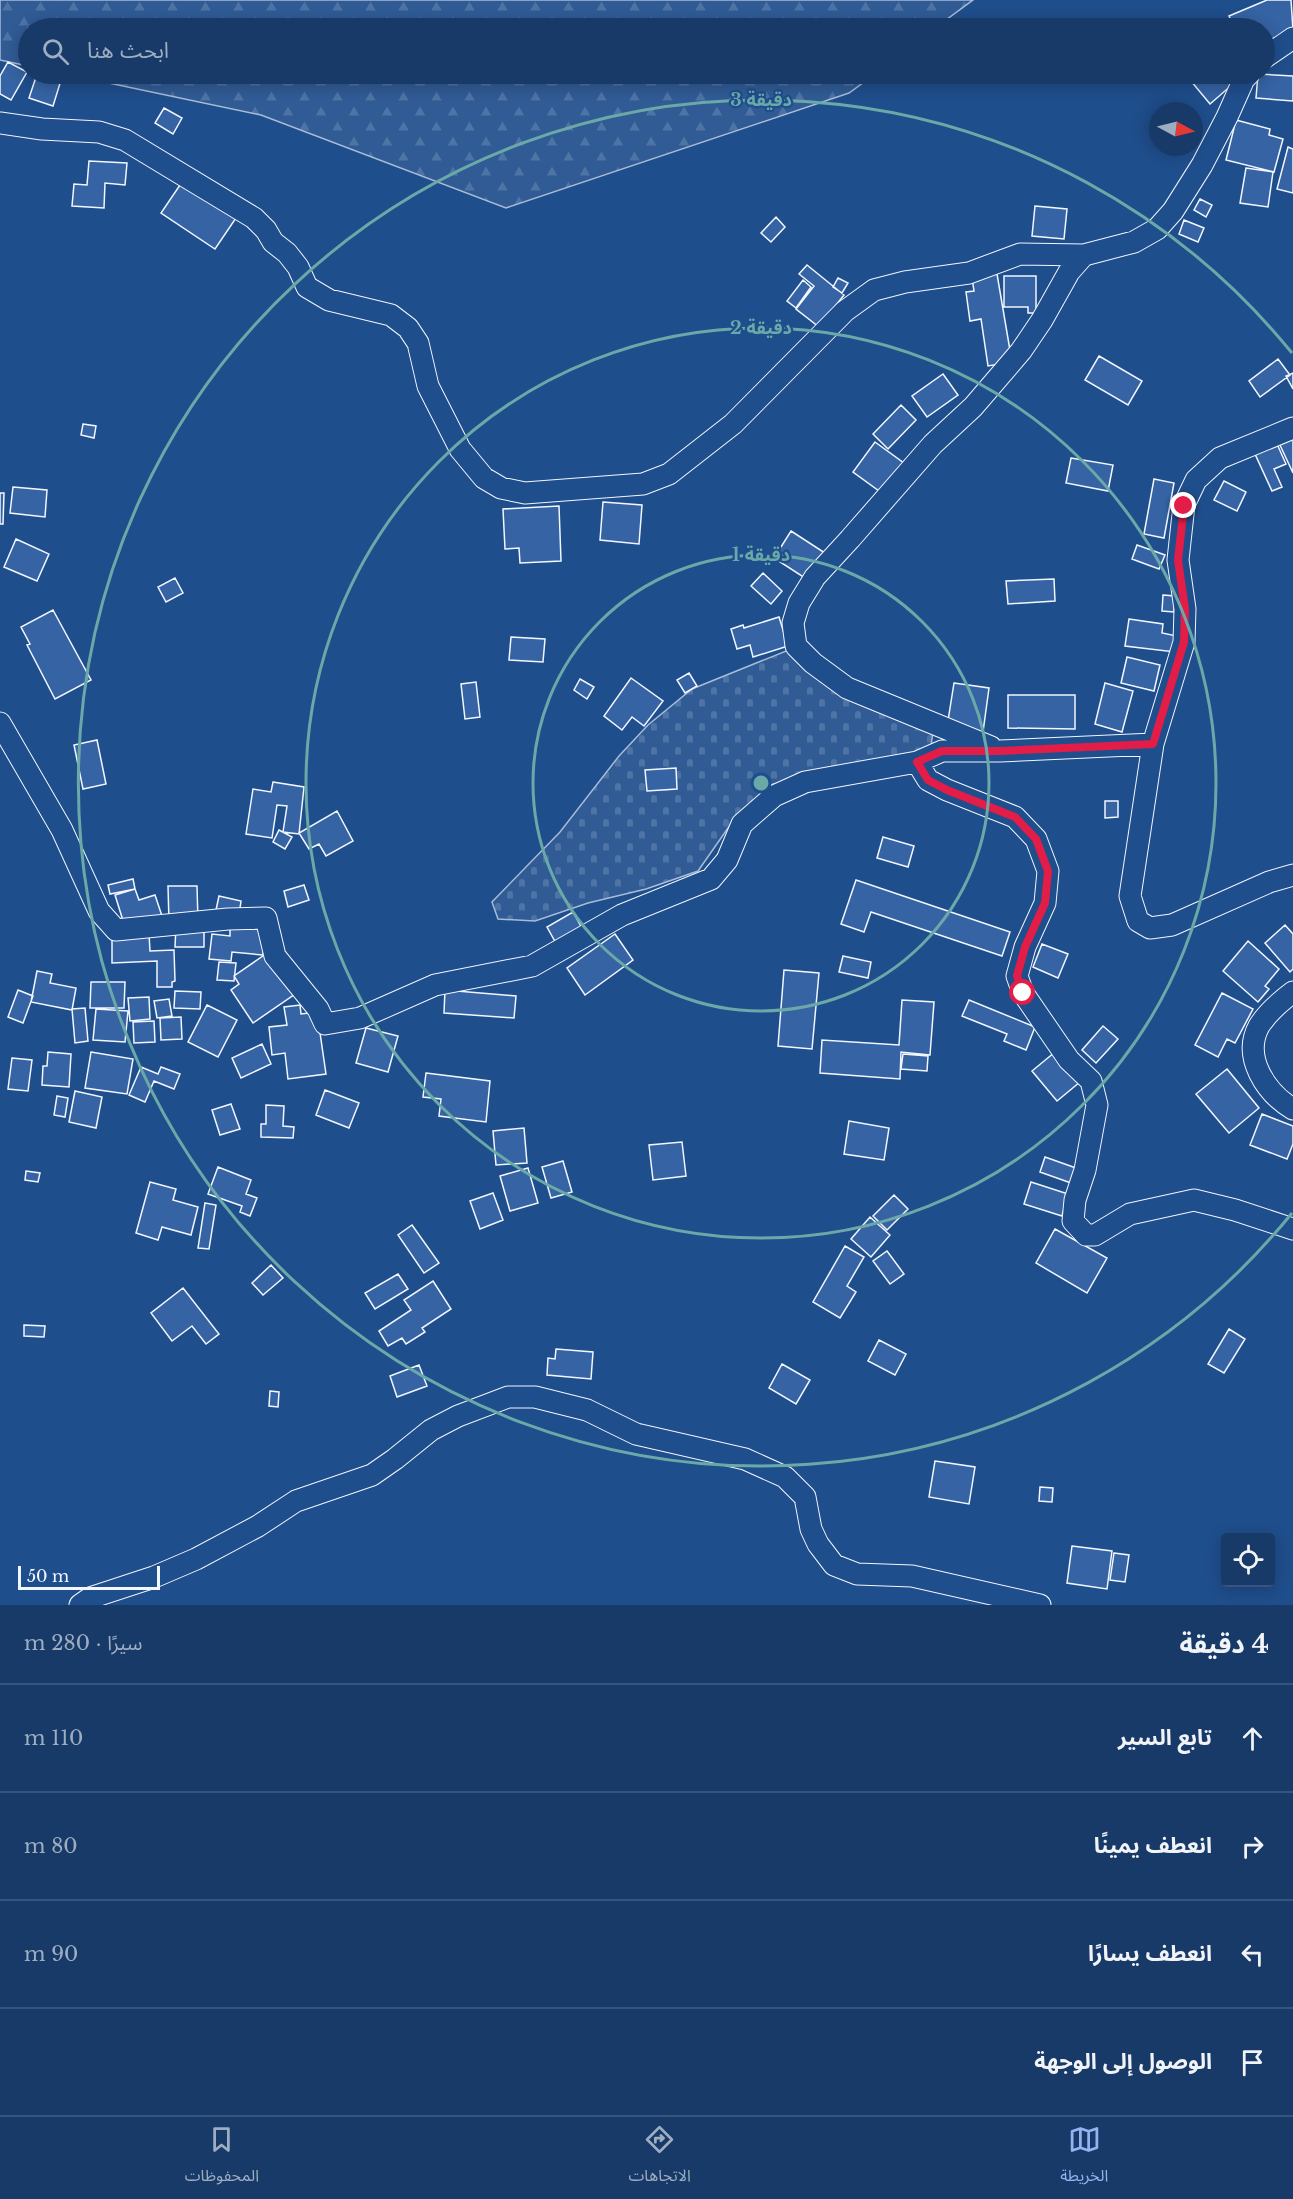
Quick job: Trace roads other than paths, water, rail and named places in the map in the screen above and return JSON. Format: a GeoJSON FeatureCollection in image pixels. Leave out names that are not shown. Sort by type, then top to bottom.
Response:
{"type":"FeatureCollection","features":[{"type":"Feature","properties":{"kind":"street"},"geometry":{"type":"LineString","coordinates":[[1275,50],[1293,38]]}},
{"type":"Feature","properties":{"kind":"street"},"geometry":{"type":"LineString","coordinates":[[0,123],[42,129],[99,132],[125,140],[254,218],[266,230],[273,242],[287,253],[298,267],[307,287],[328,300],[391,315],[408,328],[418,344],[428,387],[460,449],[484,477],[501,488],[525,493],[644,484],[669,474],[733,424],[845,311],[874,290],[905,282],[969,273],[1020,254],[1084,255],[1134,242],[1157,229],[1173,212],[1202,165],[1242,84]]}},
{"type":"Feature","properties":{"kind":"street"},"geometry":{"type":"LineString","coordinates":[[1000,751],[847,688],[813,663],[796,645],[793,623],[798,603],[815,577],[933,444],[973,407],[1021,351],[1042,320],[1069,272],[1084,255]]}},
{"type":"Feature","properties":{"kind":"street"},"geometry":{"type":"LineString","coordinates":[[1293,428],[1220,458],[1196,480],[1184,506],[1178,560],[1185,609],[1184,642],[1153,744],[1130,896],[1138,921],[1150,928],[1172,925],[1269,882],[1293,875]]}},
{"type":"Feature","properties":{"kind":"street"},"geometry":{"type":"LineString","coordinates":[[0,723],[62,830],[99,910],[116,930],[228,919],[266,918],[275,956],[318,1009],[325,1024],[360,1018],[435,985],[531,966],[621,915],[711,879],[726,860],[741,824],[774,796],[806,782],[917,762],[942,751],[1000,751],[1153,744]]}},
{"type":"Feature","properties":{"kind":"street"},"geometry":{"type":"LineString","coordinates":[[917,762],[928,780],[1015,817],[1036,839],[1048,871],[1045,903],[1025,947],[1017,976],[1023,993],[1069,1060],[1091,1081],[1097,1105],[1085,1170],[1075,1200],[1073,1221],[1086,1235],[1095,1235],[1130,1214],[1194,1200],[1235,1210],[1293,1229]]}},
{"type":"Feature","properties":{"kind":"street"},"geometry":{"type":"LineString","coordinates":[[1293,992],[1259,1026],[1253,1052],[1261,1079],[1284,1104],[1293,1109]]}},
{"type":"Feature","properties":{"kind":"street"},"geometry":{"type":"LineString","coordinates":[[80,1605],[90,1598],[154,1577],[196,1559],[258,1526],[296,1501],[372,1475],[431,1430],[459,1416],[508,1397],[535,1397],[587,1410],[636,1434],[745,1459],[785,1477],[805,1497],[811,1529],[818,1544],[834,1565],[856,1574],[912,1576],[1040,1605]]}}]}
